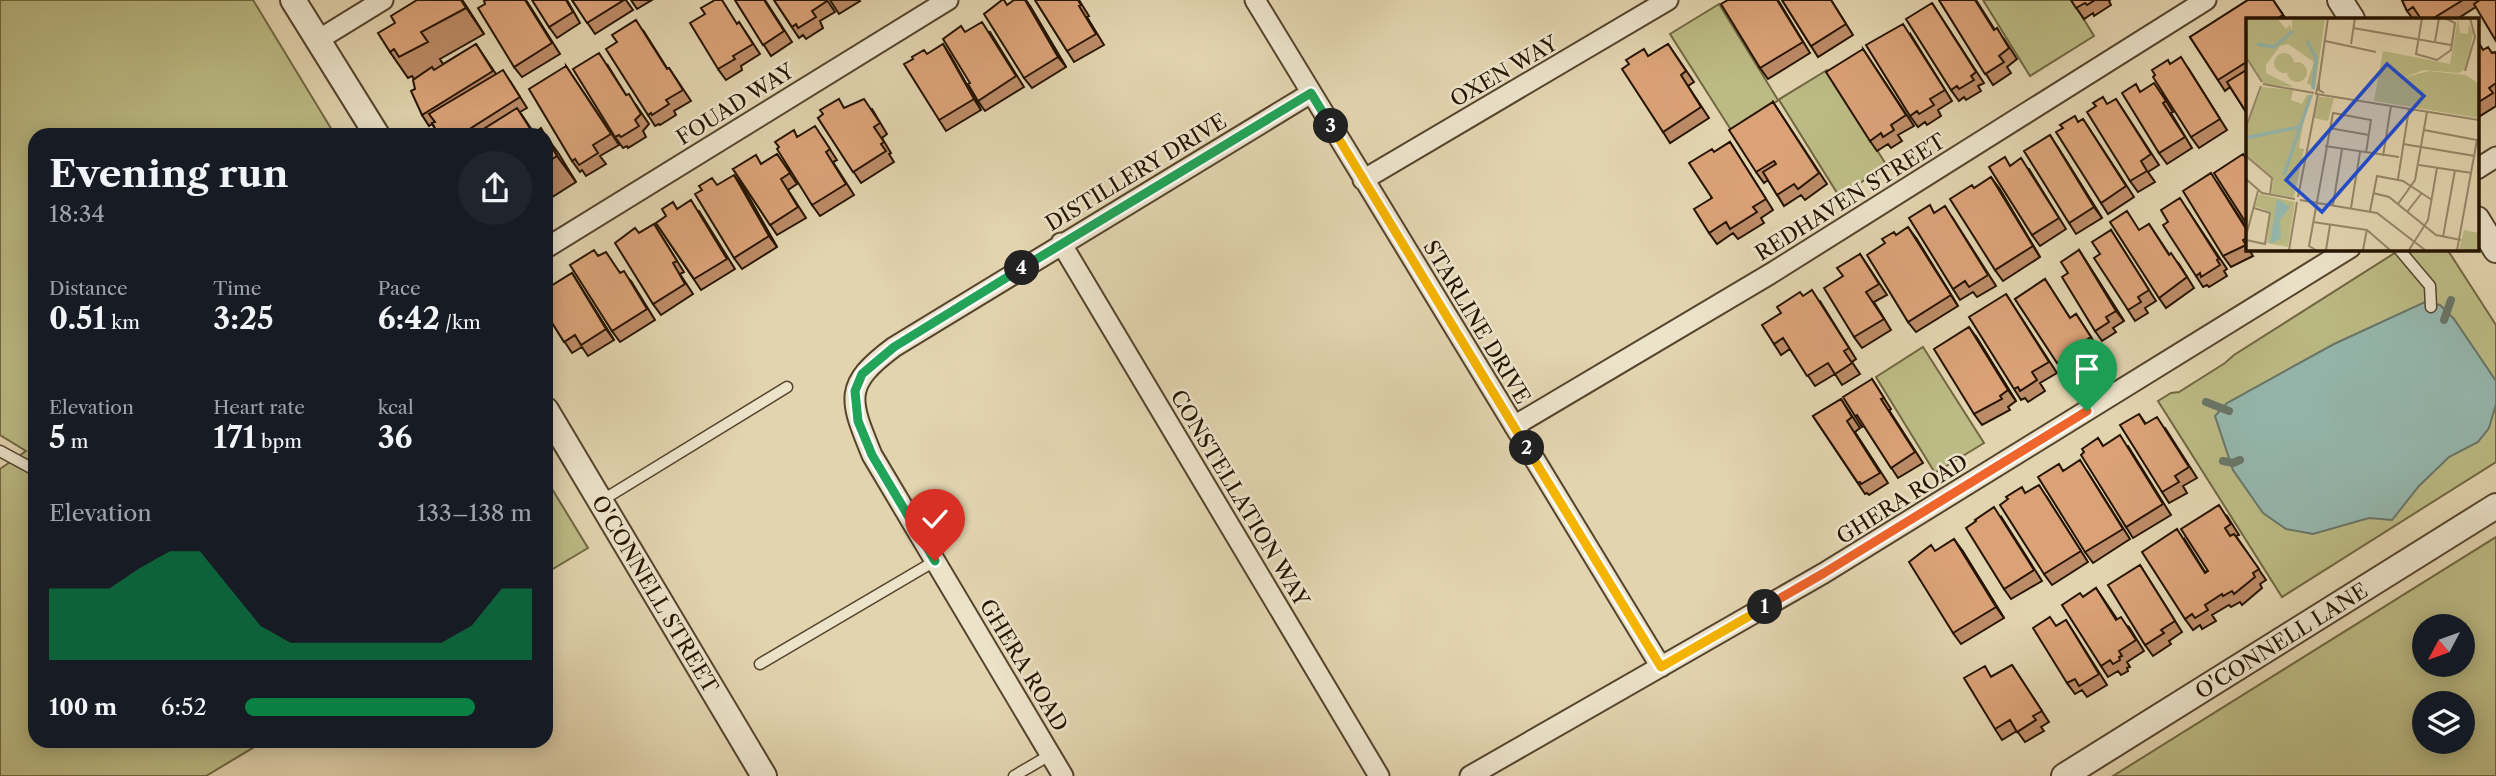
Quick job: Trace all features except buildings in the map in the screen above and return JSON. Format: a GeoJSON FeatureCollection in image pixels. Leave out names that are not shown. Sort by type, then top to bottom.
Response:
{"type":"FeatureCollection","features":[{"type":"Feature","properties":{"kind":"street"},"geometry":{"type":"LineString","coordinates":[[293,0],[373,128]]}},
{"type":"Feature","properties":{"kind":"street"},"geometry":{"type":"LineString","coordinates":[[318,40],[383,0]]}},
{"type":"Feature","properties":{"kind":"street","name":"FOUAD WAY"},"geometry":{"type":"LineString","coordinates":[[553,244],[948,0]]}},
{"type":"Feature","properties":{"kind":"street","name":"STARLINE DRIVE"},"geometry":{"type":"LineString","coordinates":[[1255,0],[1661,667]]}},
{"type":"Feature","properties":{"kind":"street","name":"OXEN WAY"},"geometry":{"type":"LineString","coordinates":[[1363,180],[1668,0]]}},
{"type":"Feature","properties":{"kind":"street","name":"REDHAVEN STREET"},"geometry":{"type":"LineString","coordinates":[[1514,426],[1770,274],[2206,0]]}},
{"type":"Feature","properties":{"kind":"street"},"geometry":{"type":"LineString","coordinates":[[2340,0],[2350,18]]}},
{"type":"Feature","properties":{"kind":"street","name":"DISTILLERY DRIVE"},"geometry":{"type":"LineString","coordinates":[[855,391],[862,374],[894,347],[1311,93]]}},
{"type":"Feature","properties":{"kind":"street"},"geometry":{"type":"LineString","coordinates":[[2478,168],[2496,157]]}},
{"type":"Feature","properties":{"kind":"street"},"geometry":{"type":"LineString","coordinates":[[2478,221],[2496,250]]}},
{"type":"Feature","properties":{"kind":"street","name":"CONSTELLATION WAY"},"geometry":{"type":"LineString","coordinates":[[1061,243],[1379,776]]}},
{"type":"Feature","properties":{"kind":"street","name":"GHERA ROAD"},"geometry":{"type":"LineString","coordinates":[[1470,776],[1824,573],[2347,250]]}},
{"type":"Feature","properties":{"kind":"street","name":"GHERA ROAD"},"geometry":{"type":"LineString","coordinates":[[855,391],[858,421],[872,455],[1063,776]]}},
{"type":"Feature","properties":{"kind":"street","name":"O'CONNELL STREET"},"geometry":{"type":"LineString","coordinates":[[553,421],[764,776]]}},
{"type":"Feature","properties":{"kind":"street","name":"O'CONNELL LANE"},"geometry":{"type":"LineString","coordinates":[[2064,776],[2496,506]]}},
{"type":"Feature","properties":{"kind":"lane"},"geometry":{"type":"LineString","coordinates":[[2400,250],[2430,286],[2431,307]]}},
{"type":"Feature","properties":{"kind":"lane"},"geometry":{"type":"LineString","coordinates":[[601,500],[787,387]]}},
{"type":"Feature","properties":{"kind":"lane"},"geometry":{"type":"LineString","coordinates":[[0,451],[28,466]]}},
{"type":"Feature","properties":{"kind":"lane"},"geometry":{"type":"LineString","coordinates":[[760,664],[935,561]]}},
{"type":"Feature","properties":{"kind":"lane"},"geometry":{"type":"LineString","coordinates":[[1014,776],[1050,755]]}},
{"type":"Feature","properties":{"kind":"shaded area"},"geometry":{"type":"Polygon","coordinates":[[[0,0],[253,0],[331,128],[28,128],[28,748],[253,748],[206,776],[0,776],[0,469],[26,451],[0,435],[0,0]]]}},
{"type":"Feature","properties":{"kind":"shaded area"},"geometry":{"type":"Polygon","coordinates":[[[1983,0],[2072,0],[2094,36],[2030,76],[1983,0]]]}},
{"type":"Feature","properties":{"kind":"shaded area"},"geometry":{"type":"Polygon","coordinates":[[[1719,4],[1778,100],[1827,70],[1887,166],[1839,196],[1779,100],[1731,130],[1670,34],[1719,4]]]}},
{"type":"Feature","properties":{"kind":"shaded area"},"geometry":{"type":"Polygon","coordinates":[[[2399,250],[2448,250],[2496,325],[2496,462],[2282,597],[2158,401],[2171,393],[2179,392],[2399,250]]]}},
{"type":"Feature","properties":{"kind":"shaded area"},"geometry":{"type":"Polygon","coordinates":[[[1923,347],[1984,443],[1935,473],[1876,377],[1923,347]]]}},
{"type":"Feature","properties":{"kind":"shaded area"},"geometry":{"type":"Polygon","coordinates":[[[553,490],[588,548],[553,569],[553,490]]]}},
{"type":"Feature","properties":{"kind":"shaded area"},"geometry":{"type":"Polygon","coordinates":[[[2496,537],[2496,776],[2113,776],[2496,537]]]}},
{"type":"Feature","properties":{"kind":"water"},"geometry":{"type":"Polygon","coordinates":[[[2425,302],[2440,305],[2454,319],[2496,381],[2496,404],[2489,428],[2478,442],[2449,457],[2419,486],[2392,520],[2369,518],[2313,534],[2286,529],[2263,513],[2233,470],[2215,416],[2227,403],[2334,344],[2425,302]]]}},
{"type":"Feature","properties":{"kind":"waterway"},"geometry":{"type":"LineString","coordinates":[[2444,320],[2451,300]]}},
{"type":"Feature","properties":{"kind":"waterway"},"geometry":{"type":"LineString","coordinates":[[2206,402],[2229,411]]}},
{"type":"Feature","properties":{"kind":"waterway"},"geometry":{"type":"LineString","coordinates":[[2223,461],[2233,463],[2240,460]]}},
{"type":"Feature","properties":{"kind":"route"},"geometry":{"type":"LineString","coordinates":[[935,561],[872,455],[858,421],[855,391],[862,374],[894,347],[1311,93],[1661,667],[1824,573],[2087,411]]}}]}
